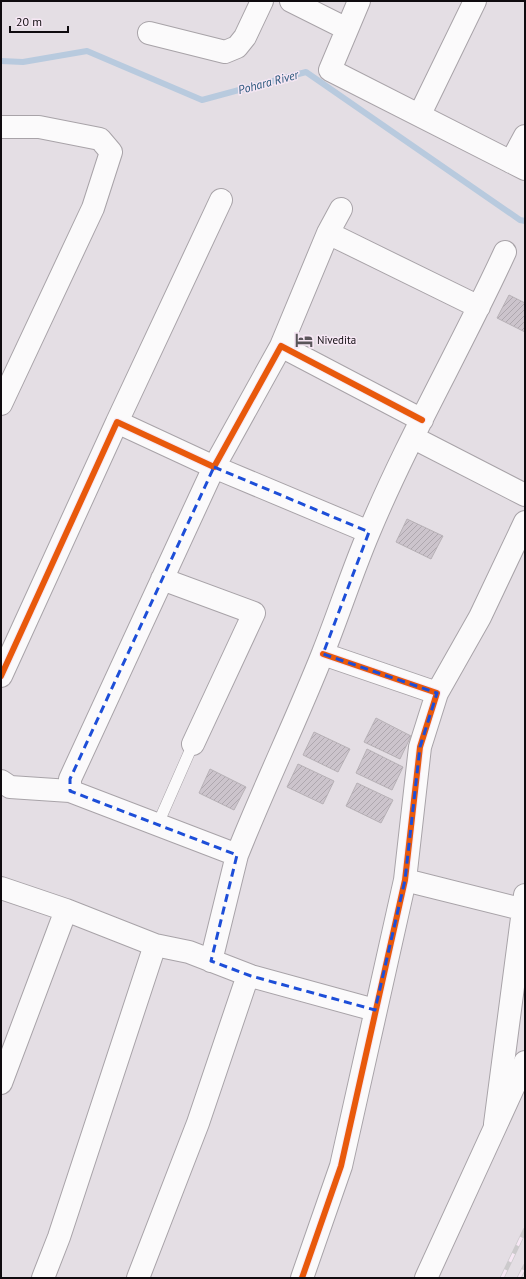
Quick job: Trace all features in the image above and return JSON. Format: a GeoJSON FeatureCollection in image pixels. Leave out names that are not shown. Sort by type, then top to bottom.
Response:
{"type":"FeatureCollection","features":[{"type":"Feature","properties":{"kind":"street"},"geometry":{"type":"LineString","coordinates":[[149,33],[225,52],[237,47],[245,37],[262,1]]}},
{"type":"Feature","properties":{"kind":"street"},"geometry":{"type":"LineString","coordinates":[[291,1],[347,29]]}},
{"type":"Feature","properties":{"kind":"street"},"geometry":{"type":"LineString","coordinates":[[359,1],[330,70],[420,114],[518,166],[525,136]]}},
{"type":"Feature","properties":{"kind":"street"},"geometry":{"type":"LineString","coordinates":[[420,114],[475,1]]}},
{"type":"Feature","properties":{"kind":"street"},"geometry":{"type":"LineString","coordinates":[[1,127],[39,127],[100,139],[111,152],[93,208],[1,404]]}},
{"type":"Feature","properties":{"kind":"street"},"geometry":{"type":"LineString","coordinates":[[1,676],[117,422],[221,200]]}},
{"type":"Feature","properties":{"kind":"street"},"geometry":{"type":"LineString","coordinates":[[70,791],[70,779],[162,579],[214,468],[281,346],[328,233],[341,209]]}},
{"type":"Feature","properties":{"kind":"street"},"geometry":{"type":"LineString","coordinates":[[328,233],[480,307]]}},
{"type":"Feature","properties":{"kind":"street"},"geometry":{"type":"LineString","coordinates":[[211,961],[237,855],[255,809],[323,654],[369,532],[418,429],[480,307],[506,252]]}},
{"type":"Feature","properties":{"kind":"street"},"geometry":{"type":"LineString","coordinates":[[281,346],[525,495]]}},
{"type":"Feature","properties":{"kind":"street"},"geometry":{"type":"LineString","coordinates":[[117,422],[214,468],[369,532]]}},
{"type":"Feature","properties":{"kind":"street"},"geometry":{"type":"LineString","coordinates":[[302,1278],[341,1166],[405,880],[420,747],[437,693],[480,617],[524,526]]}},
{"type":"Feature","properties":{"kind":"street"},"geometry":{"type":"LineString","coordinates":[[162,579],[254,613],[193,744]]}},
{"type":"Feature","properties":{"kind":"street"},"geometry":{"type":"LineString","coordinates":[[323,654],[437,693]]}},
{"type":"Feature","properties":{"kind":"street"},"geometry":{"type":"LineString","coordinates":[[1,781],[10,787],[70,791],[157,826],[237,855]]}},
{"type":"Feature","properties":{"kind":"street"},"geometry":{"type":"LineString","coordinates":[[405,880],[524,905],[494,1131]]}},
{"type":"Feature","properties":{"kind":"street"},"geometry":{"type":"LineString","coordinates":[[1,888],[66,910],[155,945],[189,952],[248,975],[375,1010]]}},
{"type":"Feature","properties":{"kind":"street"},"geometry":{"type":"LineString","coordinates":[[1,1083],[66,910]]}},
{"type":"Feature","properties":{"kind":"street"},"geometry":{"type":"LineString","coordinates":[[43,1278],[59,1237],[155,945]]}},
{"type":"Feature","properties":{"kind":"street"},"geometry":{"type":"LineString","coordinates":[[138,1278],[198,1123],[248,975]]}},
{"type":"Feature","properties":{"kind":"street"},"geometry":{"type":"LineString","coordinates":[[426,1278],[525,1062]]}},
{"type":"Feature","properties":{"kind":"lane"},"geometry":{"type":"LineString","coordinates":[[157,826],[193,744]]}},
{"type":"Feature","properties":{"kind":"highlighted area"},"geometry":{"type":"Polygon","coordinates":[[[214,467],[369,532],[323,654],[437,693],[420,747],[405,880],[375,1010],[251,976],[211,961],[237,855],[70,791],[70,779],[214,467]]]}},
{"type":"Feature","properties":{"kind":"building"},"geometry":{"type":"Polygon","coordinates":[[[509,295],[525,303],[525,332],[497,318],[509,295]]]}},
{"type":"Feature","properties":{"kind":"building"},"geometry":{"type":"Polygon","coordinates":[[[407,519],[443,536],[431,559],[396,542],[407,519]]]}},
{"type":"Feature","properties":{"kind":"building"},"geometry":{"type":"Polygon","coordinates":[[[376,718],[411,736],[400,759],[364,742],[376,718]]]}},
{"type":"Feature","properties":{"kind":"building"},"geometry":{"type":"Polygon","coordinates":[[[314,732],[350,749],[338,772],[303,755],[314,732]]]}},
{"type":"Feature","properties":{"kind":"building"},"geometry":{"type":"Polygon","coordinates":[[[367,749],[403,767],[392,790],[356,773],[367,749]]]}},
{"type":"Feature","properties":{"kind":"building"},"geometry":{"type":"Polygon","coordinates":[[[298,764],[334,781],[323,804],[287,787],[298,764]]]}},
{"type":"Feature","properties":{"kind":"building"},"geometry":{"type":"Polygon","coordinates":[[[210,769],[246,787],[234,810],[199,793],[210,769]]]}},
{"type":"Feature","properties":{"kind":"building"},"geometry":{"type":"Polygon","coordinates":[[[357,783],[393,800],[381,823],[346,806],[357,783]]]}},
{"type":"Feature","properties":{"kind":"waterway","name":"Pohara River"},"geometry":{"type":"LineString","coordinates":[[1,61],[23,62],[87,51],[202,100],[306,72],[520,220],[525,221]]}},
{"type":"Feature","properties":{"kind":"railway"},"geometry":{"type":"LineString","coordinates":[[502,1278],[525,1230]]}},
{"type":"Feature","properties":{"kind":"railway"},"geometry":{"type":"LineString","coordinates":[[519,1278],[525,1266]]}},
{"type":"Feature","properties":{"kind":"cycle path"},"geometry":{"type":"LineString","coordinates":[[1,676],[117,422],[214,467],[281,346],[422,420]]}},
{"type":"Feature","properties":{"kind":"cycle path"},"geometry":{"type":"LineString","coordinates":[[302,1278],[341,1166],[405,880],[420,747],[437,693],[323,654]]}},
{"type":"Feature","properties":{"kind":"place","name":"Nivedita"},"geometry":{"type":"Point","coordinates":[304,340]}}]}
